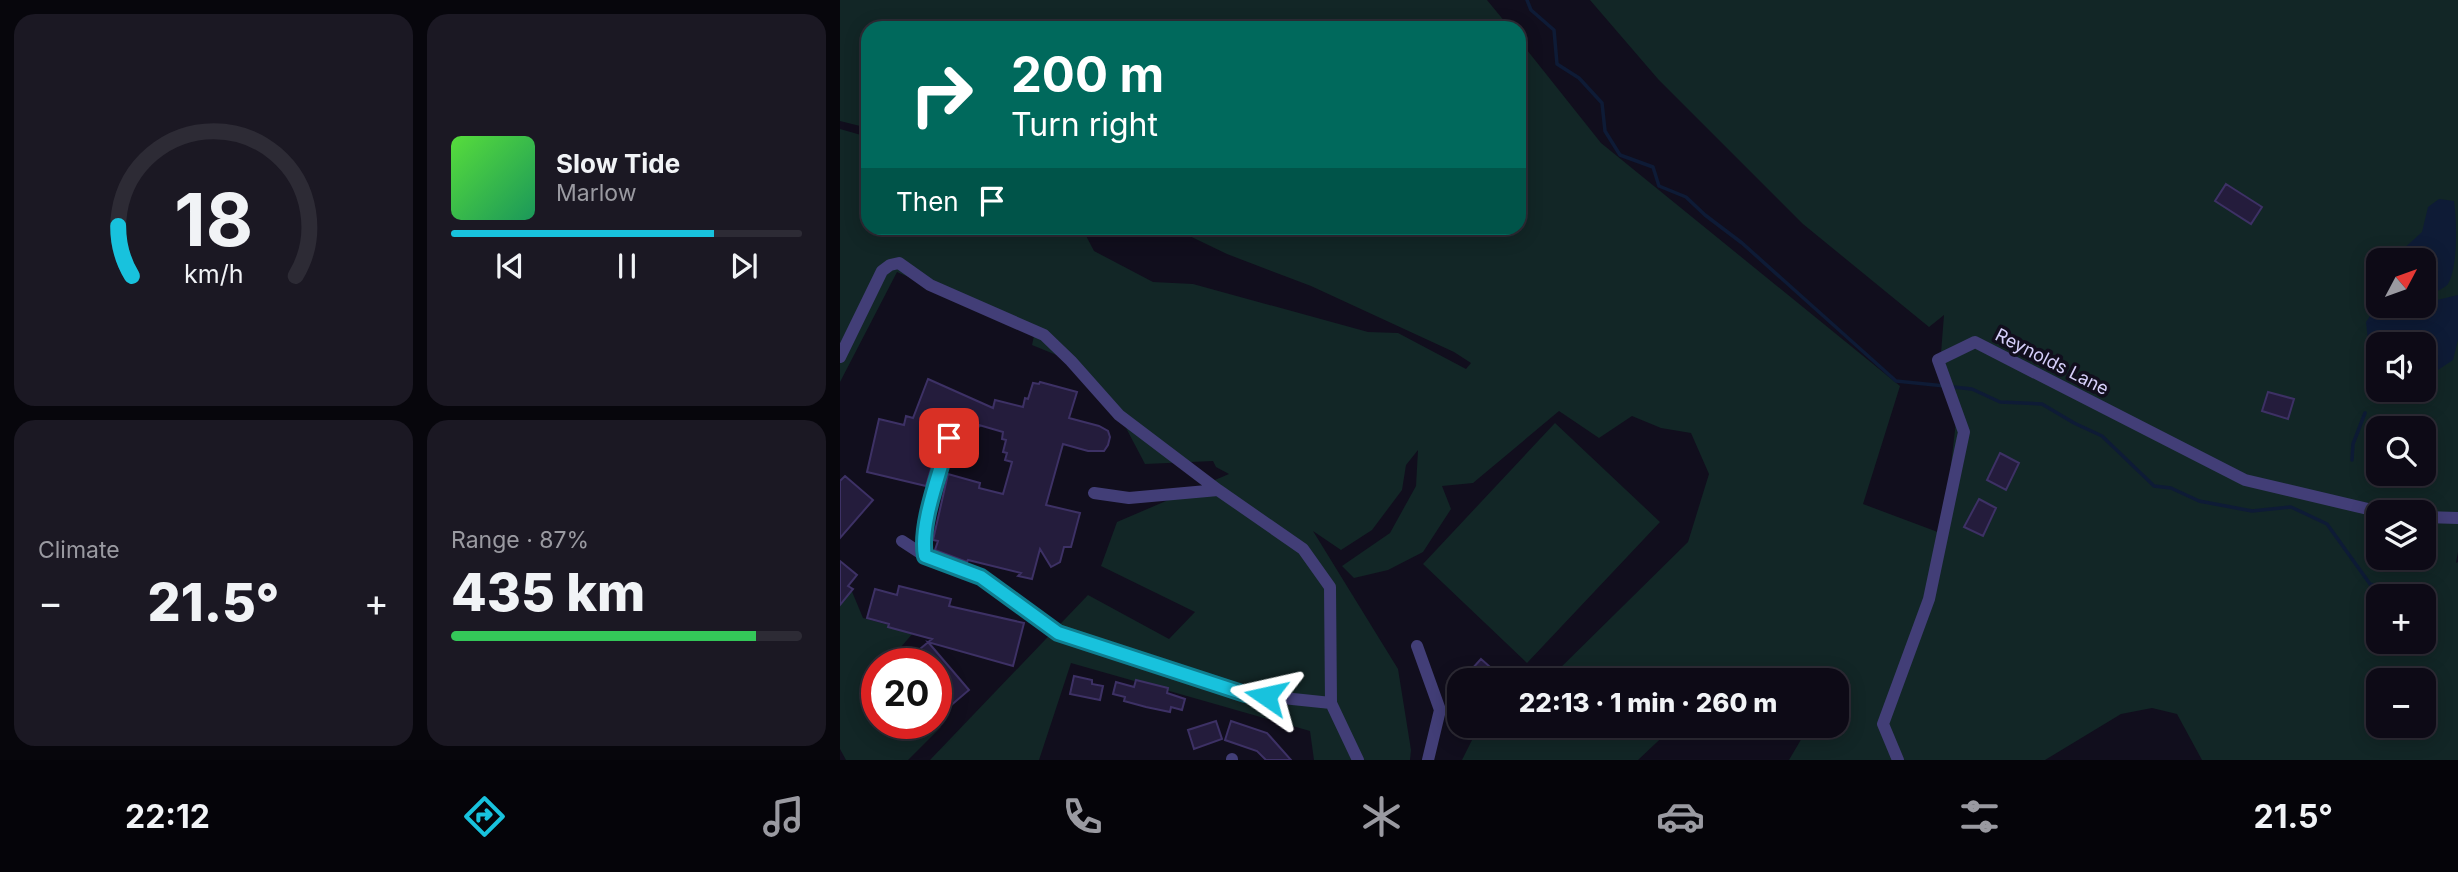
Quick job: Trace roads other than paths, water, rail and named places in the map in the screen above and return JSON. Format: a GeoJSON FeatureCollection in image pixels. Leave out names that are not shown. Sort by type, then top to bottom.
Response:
{"type":"FeatureCollection","features":[{"type":"Feature","properties":{"kind":"street"},"geometry":{"type":"LineString","coordinates":[[840,357],[882,271],[899,263],[930,285],[1044,335],[1071,360],[1119,415],[1218,490],[1303,549],[1330,587],[1331,703],[1358,760]]}},
{"type":"Feature","properties":{"kind":"street","name":"Reynolds Lane"},"geometry":{"type":"LineString","coordinates":[[1898,760],[1883,724],[1929,599],[1964,432],[1938,360],[1975,342],[2245,480],[2366,509]]}},
{"type":"Feature","properties":{"kind":"street"},"geometry":{"type":"LineString","coordinates":[[925,556],[922,541],[949,438]]}},
{"type":"Feature","properties":{"kind":"street"},"geometry":{"type":"LineString","coordinates":[[1094,493],[1129,498],[1218,490]]}},
{"type":"Feature","properties":{"kind":"street"},"geometry":{"type":"LineString","coordinates":[[2436,517],[2458,518]]}},
{"type":"Feature","properties":{"kind":"street"},"geometry":{"type":"LineString","coordinates":[[902,541],[925,556],[981,577],[1058,633],[1245,694],[1331,703]]}},
{"type":"Feature","properties":{"kind":"street"},"geometry":{"type":"LineString","coordinates":[[1417,646],[1440,710],[1428,760]]}},
{"type":"Feature","properties":{"kind":"water"},"geometry":{"type":"Polygon","coordinates":[[[2439,199],[2454,201],[2454,267],[2447,285],[2436,292],[2436,248],[2404,248],[2422,232],[2428,207],[2439,199]]]}},
{"type":"Feature","properties":{"kind":"water"},"geometry":{"type":"Polygon","coordinates":[[[2458,295],[2458,340],[2453,360],[2436,371],[2436,332],[2367,332],[2366,322],[2369,318],[2436,318],[2436,298],[2437,300],[2458,295]]]}},
{"type":"Feature","properties":{"kind":"waterway"},"geometry":{"type":"LineString","coordinates":[[1527,0],[1531,10],[1554,30],[1557,64],[1579,78],[1602,103],[1605,131],[1620,155],[1653,167],[1659,186],[1686,197],[1742,243],[1896,381],[1945,386]]}},
{"type":"Feature","properties":{"kind":"waterway"},"geometry":{"type":"LineString","coordinates":[[1953,387],[1972,389],[2000,402],[2042,404],[2102,436],[2154,486],[2171,488],[2199,501],[2252,511],[2291,507],[2327,524],[2370,584]]}},
{"type":"Feature","properties":{"kind":"waterway"},"geometry":{"type":"LineString","coordinates":[[2352,460],[2353,444],[2365,413]]}}]}
